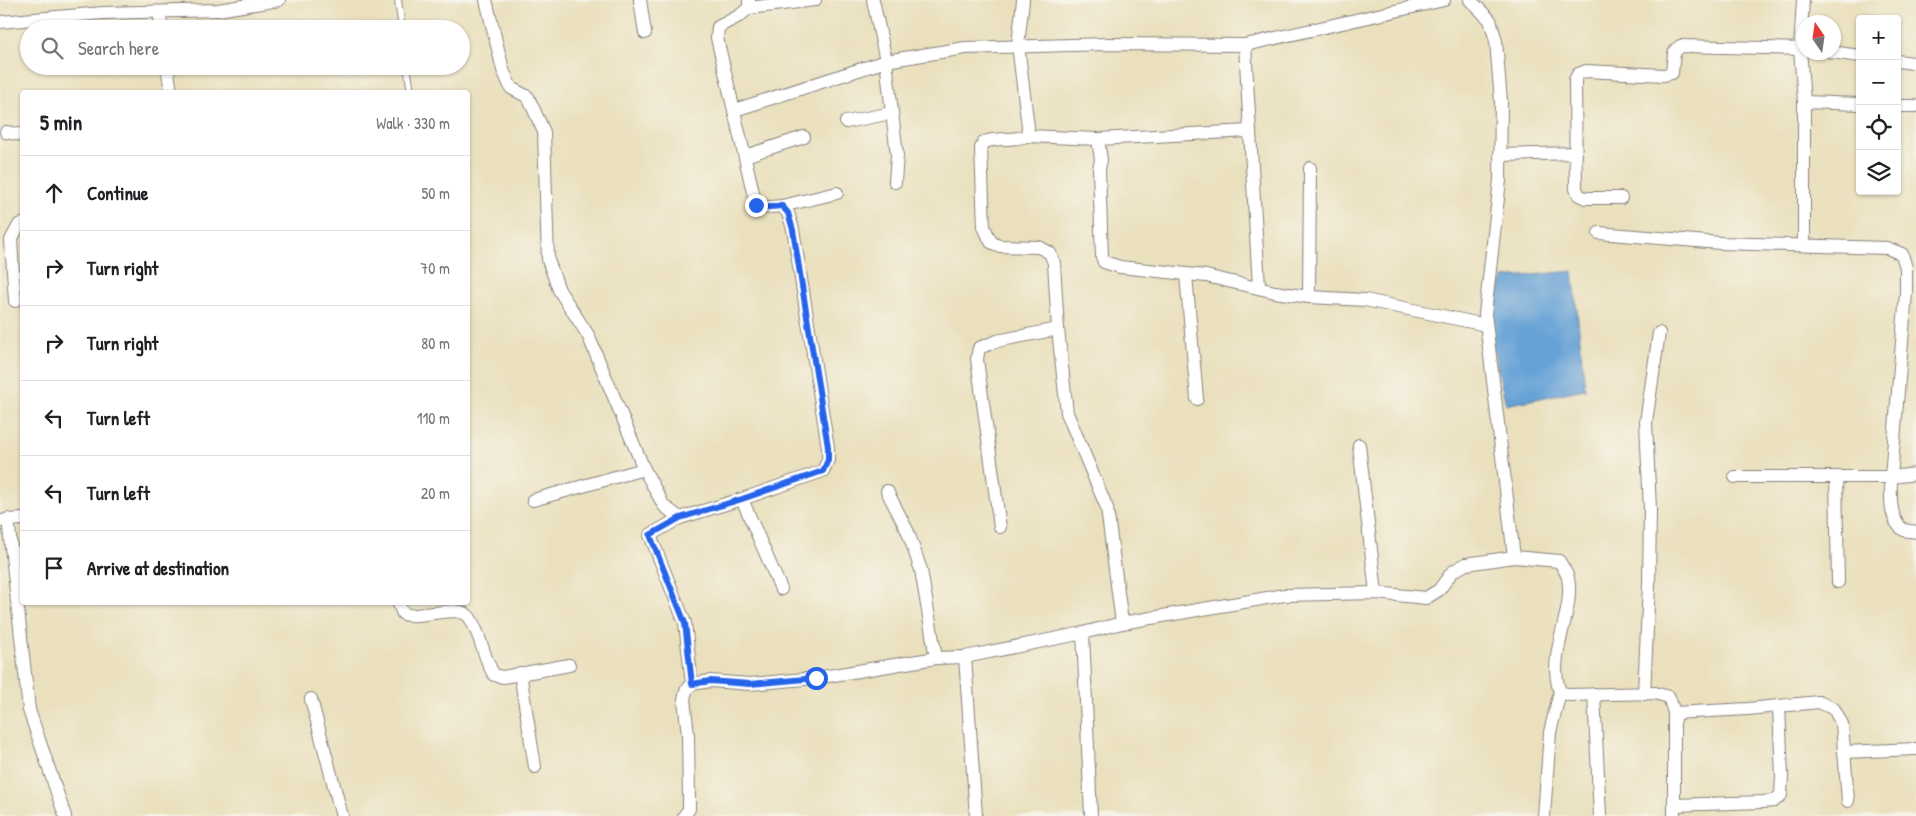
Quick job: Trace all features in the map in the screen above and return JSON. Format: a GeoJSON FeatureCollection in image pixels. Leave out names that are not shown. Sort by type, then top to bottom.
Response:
{"type":"FeatureCollection","features":[{"type":"Feature","properties":{"kind":"street"},"geometry":{"type":"LineString","coordinates":[[23,20],[103,13],[218,10],[279,0]]}},
{"type":"Feature","properties":{"kind":"street"},"geometry":{"type":"LineString","coordinates":[[486,0],[502,70],[511,88],[528,96],[544,132],[548,260],[559,290],[588,335],[644,469],[664,506],[680,518]]}},
{"type":"Feature","properties":{"kind":"street"},"geometry":{"type":"LineString","coordinates":[[640,0],[646,33]]}},
{"type":"Feature","properties":{"kind":"street"},"geometry":{"type":"LineString","coordinates":[[815,0],[749,4],[739,16],[718,26],[717,38],[756,205],[759,208],[782,206],[837,194]]}},
{"type":"Feature","properties":{"kind":"street"},"geometry":{"type":"LineString","coordinates":[[873,0],[886,61],[897,156],[895,182]]}},
{"type":"Feature","properties":{"kind":"street"},"geometry":{"type":"LineString","coordinates":[[1023,0],[1018,45],[1028,127],[1027,136]]}},
{"type":"Feature","properties":{"kind":"street"},"geometry":{"type":"LineString","coordinates":[[735,110],[886,61],[964,48],[1018,45],[1245,45],[1444,0]]}},
{"type":"Feature","properties":{"kind":"street"},"geometry":{"type":"LineString","coordinates":[[1470,0],[1490,20],[1496,41],[1501,102],[1500,180],[1485,314],[1514,557]]}},
{"type":"Feature","properties":{"kind":"street"},"geometry":{"type":"LineString","coordinates":[[1803,0],[1803,15]]}},
{"type":"Feature","properties":{"kind":"street"},"geometry":{"type":"LineString","coordinates":[[159,12],[160,20]]}},
{"type":"Feature","properties":{"kind":"street"},"geometry":{"type":"LineString","coordinates":[[0,22],[20,20]]}},
{"type":"Feature","properties":{"kind":"street"},"geometry":{"type":"LineString","coordinates":[[1245,45],[1259,287]]}},
{"type":"Feature","properties":{"kind":"street"},"geometry":{"type":"LineString","coordinates":[[1621,198],[1585,198],[1579,195],[1576,190],[1575,80],[1578,74],[1586,71],[1672,73],[1674,53],[1680,46],[1796,49]]}},
{"type":"Feature","properties":{"kind":"street"},"geometry":{"type":"LineString","coordinates":[[1841,53],[1856,55]]}},
{"type":"Feature","properties":{"kind":"street"},"geometry":{"type":"LineString","coordinates":[[1802,60],[1804,245]]}},
{"type":"Feature","properties":{"kind":"street"},"geometry":{"type":"LineString","coordinates":[[1901,62],[1913,63]]}},
{"type":"Feature","properties":{"kind":"street"},"geometry":{"type":"LineString","coordinates":[[168,75],[171,90]]}},
{"type":"Feature","properties":{"kind":"street"},"geometry":{"type":"LineString","coordinates":[[1804,102],[1856,104]]}},
{"type":"Feature","properties":{"kind":"street"},"geometry":{"type":"LineString","coordinates":[[1901,106],[1916,106]]}},
{"type":"Feature","properties":{"kind":"street"},"geometry":{"type":"LineString","coordinates":[[846,122],[892,113]]}},
{"type":"Feature","properties":{"kind":"street"},"geometry":{"type":"LineString","coordinates":[[1122,622],[1107,508],[1068,413],[1058,329],[1054,264],[1050,253],[1039,247],[999,246],[991,242],[984,227],[981,148],[984,142],[990,139],[1018,139],[1027,136],[1098,139],[1249,131]]}},
{"type":"Feature","properties":{"kind":"street"},"geometry":{"type":"LineString","coordinates":[[6,132],[20,134]]}},
{"type":"Feature","properties":{"kind":"street"},"geometry":{"type":"LineString","coordinates":[[745,156],[804,137]]}},
{"type":"Feature","properties":{"kind":"street"},"geometry":{"type":"LineString","coordinates":[[1098,139],[1101,160],[1099,170],[1102,257],[1104,262],[1120,267],[1206,276],[1275,292],[1309,297],[1365,300],[1486,325]]}},
{"type":"Feature","properties":{"kind":"street"},"geometry":{"type":"LineString","coordinates":[[1500,155],[1576,154]]}},
{"type":"Feature","properties":{"kind":"street"},"geometry":{"type":"LineString","coordinates":[[1309,297],[1310,168]]}},
{"type":"Feature","properties":{"kind":"street"},"geometry":{"type":"LineString","coordinates":[[692,684],[685,623],[650,535],[680,518],[823,471],[828,460],[828,447],[793,230],[788,213],[782,206]]}},
{"type":"Feature","properties":{"kind":"street"},"geometry":{"type":"LineString","coordinates":[[15,301],[11,240],[20,225]]}},
{"type":"Feature","properties":{"kind":"street"},"geometry":{"type":"LineString","coordinates":[[1599,233],[1720,243],[1887,248],[1902,254],[1906,268],[1906,294],[1891,477],[1891,502],[1895,519],[1904,529],[1916,532]]}},
{"type":"Feature","properties":{"kind":"street"},"geometry":{"type":"LineString","coordinates":[[1186,275],[1197,398]]}},
{"type":"Feature","properties":{"kind":"street"},"geometry":{"type":"LineString","coordinates":[[1000,527],[977,359],[979,348],[997,341],[1058,329]]}},
{"type":"Feature","properties":{"kind":"street"},"geometry":{"type":"LineString","coordinates":[[1644,694],[1650,510],[1646,422],[1659,333]]}},
{"type":"Feature","properties":{"kind":"street"},"geometry":{"type":"LineString","coordinates":[[1359,445],[1376,593]]}},
{"type":"Feature","properties":{"kind":"street"},"geometry":{"type":"LineString","coordinates":[[533,500],[644,469]]}},
{"type":"Feature","properties":{"kind":"street"},"geometry":{"type":"LineString","coordinates":[[1735,477],[1891,477],[1916,474]]}},
{"type":"Feature","properties":{"kind":"street"},"geometry":{"type":"LineString","coordinates":[[1836,477],[1838,582]]}},
{"type":"Feature","properties":{"kind":"street"},"geometry":{"type":"LineString","coordinates":[[887,491],[908,532],[921,570],[936,658]]}},
{"type":"Feature","properties":{"kind":"street"},"geometry":{"type":"LineString","coordinates":[[742,499],[781,589]]}},
{"type":"Feature","properties":{"kind":"street"},"geometry":{"type":"LineString","coordinates":[[20,519],[4,520],[29,710],[65,816]]}},
{"type":"Feature","properties":{"kind":"street"},"geometry":{"type":"LineString","coordinates":[[684,816],[688,809],[689,800],[688,735],[684,699],[686,691],[692,684],[710,681],[750,684],[816,678],[936,658],[965,657],[1083,633],[1122,622],[1284,595],[1376,593],[1426,598],[1440,590],[1452,572],[1466,564],[1514,557],[1559,561],[1568,577],[1569,593],[1558,652],[1557,682],[1560,692],[1550,732],[1544,816]]}},
{"type":"Feature","properties":{"kind":"street"},"geometry":{"type":"LineString","coordinates":[[399,605],[403,614],[409,617],[451,611],[469,615],[494,675],[502,677],[569,665]]}},
{"type":"Feature","properties":{"kind":"street"},"geometry":{"type":"LineString","coordinates":[[1083,633],[1091,816]]}},
{"type":"Feature","properties":{"kind":"street"},"geometry":{"type":"LineString","coordinates":[[965,657],[976,816]]}},
{"type":"Feature","properties":{"kind":"street"},"geometry":{"type":"LineString","coordinates":[[520,673],[535,767]]}},
{"type":"Feature","properties":{"kind":"street"},"geometry":{"type":"LineString","coordinates":[[1560,692],[1570,695],[1655,693],[1669,697],[1674,713],[1674,811],[1774,801],[1781,795],[1779,706]]}},
{"type":"Feature","properties":{"kind":"street"},"geometry":{"type":"LineString","coordinates":[[1594,694],[1600,816]]}},
{"type":"Feature","properties":{"kind":"street"},"geometry":{"type":"LineString","coordinates":[[311,699],[342,816]]}},
{"type":"Feature","properties":{"kind":"street"},"geometry":{"type":"LineString","coordinates":[[1674,713],[1819,702],[1834,709],[1842,724],[1848,801]]}},
{"type":"Feature","properties":{"kind":"street"},"geometry":{"type":"LineString","coordinates":[[1844,752],[1916,749]]}},
{"type":"Feature","properties":{"kind":"lane"},"geometry":{"type":"LineString","coordinates":[[398,0],[401,20]]}},
{"type":"Feature","properties":{"kind":"lane"},"geometry":{"type":"LineString","coordinates":[[409,75],[412,90]]}},
{"type":"Feature","properties":{"kind":"water"},"geometry":{"type":"Polygon","coordinates":[[[1573,271],[1585,389],[1506,405],[1489,329],[1503,278],[1573,271]]]}},
{"type":"Feature","properties":{"kind":"route"},"geometry":{"type":"LineString","coordinates":[[756,205],[759,208],[782,206],[788,213],[793,230],[828,447],[828,460],[823,471],[680,518],[650,535],[685,623],[692,684],[710,681],[750,684],[816,678]]}}]}
